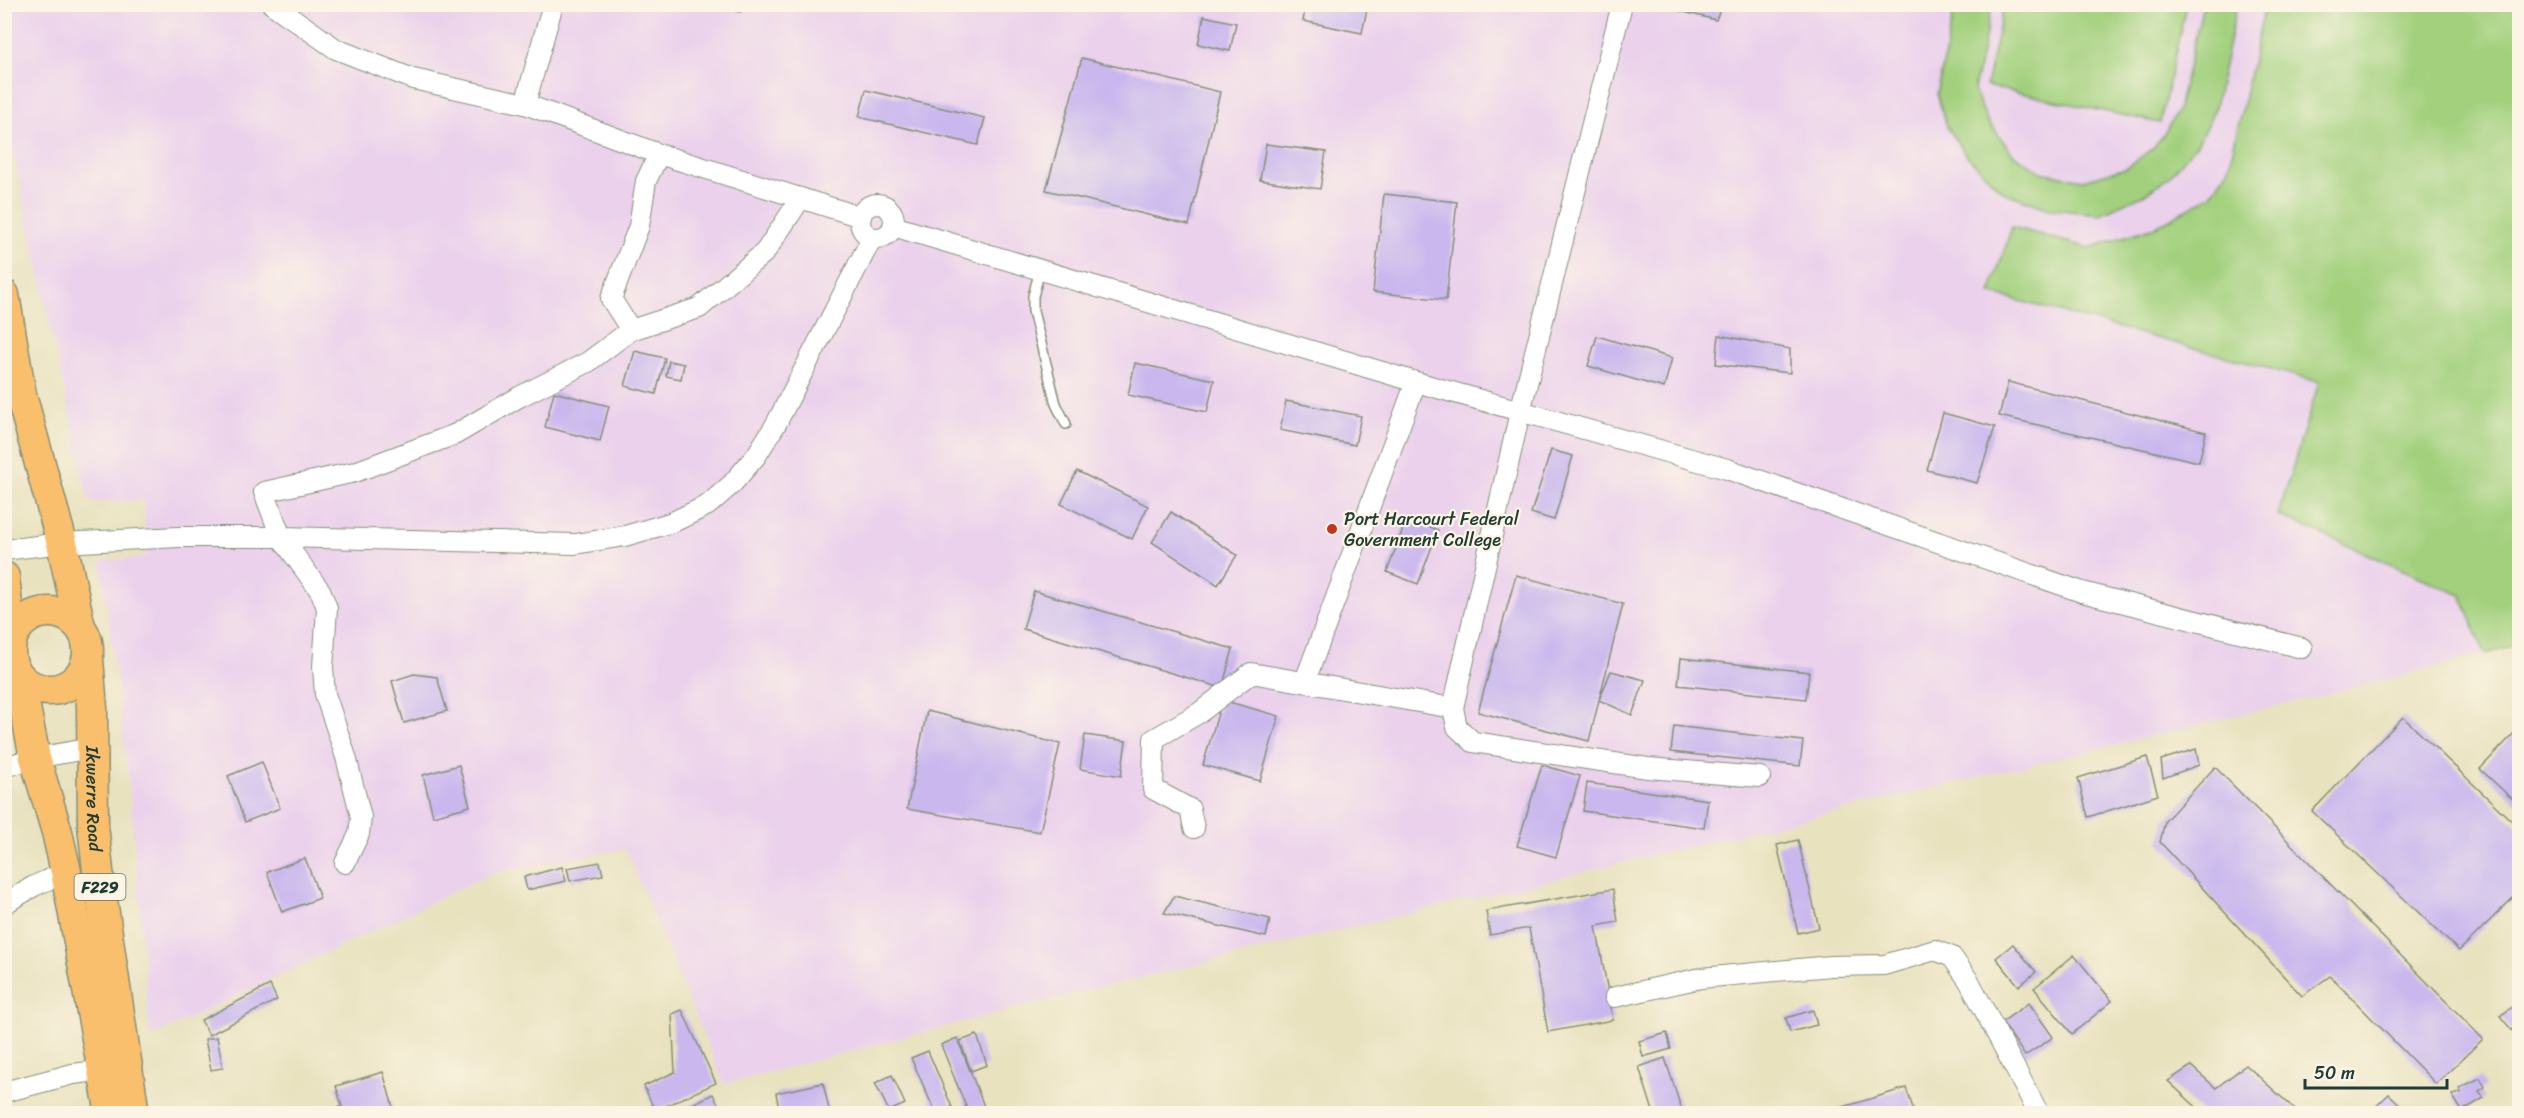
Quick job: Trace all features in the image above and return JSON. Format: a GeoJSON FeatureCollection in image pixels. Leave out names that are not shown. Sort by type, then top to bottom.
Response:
{"type":"FeatureCollection","features":[{"type":"Feature","properties":{"kind":"main road","name":"F229"},"geometry":{"type":"LineString","coordinates":[[4,295],[21,395],[62,543],[80,627],[88,643],[88,659]]}},
{"type":"Feature","properties":{"kind":"main road","name":"F229"},"geometry":{"type":"LineString","coordinates":[[4,577],[11,640],[10,656],[19,677]]}},
{"type":"Feature","properties":{"kind":"main road"},"geometry":{"type":"LineString","coordinates":[[11,640],[19,626],[39,613],[63,614],[80,627]]}},
{"type":"Feature","properties":{"kind":"main road"},"geometry":{"type":"LineString","coordinates":[[19,677],[39,690],[63,688],[76,680],[88,659]]}},
{"type":"Feature","properties":{"kind":"main road","name":"Ikwerre Road"},"geometry":{"type":"LineString","coordinates":[[88,659],[92,708],[93,825],[99,880],[135,1113]]}},
{"type":"Feature","properties":{"kind":"main road","name":"Ikwerre Road"},"geometry":{"type":"LineString","coordinates":[[19,677],[34,758],[57,832],[66,872],[105,1070],[111,1113]]}},
{"type":"Feature","properties":{"kind":"street"},"geometry":{"type":"LineString","coordinates":[[272,4],[336,49],[413,79],[525,104],[659,154],[861,217]]}},
{"type":"Feature","properties":{"kind":"street"},"geometry":{"type":"LineString","coordinates":[[525,104],[553,4]]}},
{"type":"Feature","properties":{"kind":"street"},"geometry":{"type":"LineString","coordinates":[[1622,4],[1520,412],[1453,708],[1457,727],[1473,742],[1648,768],[1760,777]]}},
{"type":"Feature","properties":{"kind":"street"},"geometry":{"type":"LineString","coordinates":[[631,330],[611,299],[639,226],[646,181],[659,154]]}},
{"type":"Feature","properties":{"kind":"street"},"geometry":{"type":"LineString","coordinates":[[345,863],[359,834],[361,817],[346,757],[325,694],[323,667],[327,608],[321,592],[281,537],[264,492],[355,472],[456,434],[519,397],[588,362],[631,330],[699,308],[765,252],[801,198]]}},
{"type":"Feature","properties":{"kind":"street"},"geometry":{"type":"LineString","coordinates":[[882,206],[892,214],[893,226],[885,236],[872,238],[862,229],[861,217],[870,207],[882,206]]}},
{"type":"Feature","properties":{"kind":"street"},"geometry":{"type":"LineString","coordinates":[[893,226],[1416,382],[1726,469],[2082,592],[2302,648]]}},
{"type":"Feature","properties":{"kind":"street"},"geometry":{"type":"LineString","coordinates":[[4,550],[62,543],[178,537],[281,537],[574,544],[625,536],[673,522],[708,504],[732,484],[756,456],[781,415],[872,238]]}},
{"type":"Feature","properties":{"kind":"street"},"geometry":{"type":"LineString","coordinates":[[1305,681],[1416,382]]}},
{"type":"Feature","properties":{"kind":"street"},"geometry":{"type":"LineString","coordinates":[[1194,828],[1190,809],[1153,789],[1154,739],[1199,713],[1251,673],[1453,708]]}},
{"type":"Feature","properties":{"kind":"street"},"geometry":{"type":"LineString","coordinates":[[4,766],[34,758],[92,748]]}},
{"type":"Feature","properties":{"kind":"street"},"geometry":{"type":"LineString","coordinates":[[4,904],[34,886],[66,872]]}},
{"type":"Feature","properties":{"kind":"street"},"geometry":{"type":"LineString","coordinates":[[1615,997],[1701,978],[1831,966],[1884,965],[1935,950],[1952,957],[1970,981],[2039,1113]]}},
{"type":"Feature","properties":{"kind":"street"},"geometry":{"type":"LineString","coordinates":[[4,1092],[72,1074],[105,1070]]}},
{"type":"Feature","properties":{"kind":"lane"},"geometry":{"type":"LineString","coordinates":[[1040,270],[1033,296],[1033,311],[1056,404],[1066,424]]}},
{"type":"Feature","properties":{"kind":"shaded area","name":"Port Harcourt Federal Government College"},"geometry":{"type":"Polygon","coordinates":[[[4,5],[2519,5],[2519,645],[2385,680],[1032,1004],[724,1084],[626,849],[495,872],[150,1037],[129,779],[101,561],[146,557],[144,500],[89,502],[5,116],[4,5]]]}},
{"type":"Feature","properties":{"kind":"green space"},"geometry":{"type":"Polygon","coordinates":[[[1955,5],[1992,5],[1974,90],[1987,120],[2013,154],[2041,172],[2083,180],[2126,168],[2153,148],[2178,109],[2203,5],[2237,5],[2214,111],[2197,144],[2169,177],[2145,194],[2100,214],[2050,209],[2003,192],[1967,156],[1947,127],[1937,94],[1955,5]]]}},
{"type":"Feature","properties":{"kind":"green space"},"geometry":{"type":"Polygon","coordinates":[[[2004,5],[2186,5],[2160,123],[1986,86],[2004,5]]]}},
{"type":"Feature","properties":{"kind":"green space"},"geometry":{"type":"Polygon","coordinates":[[[2265,5],[2519,5],[2519,645],[2485,654],[2461,595],[2278,515],[2319,382],[1990,293],[2012,227],[2089,248],[2158,226],[2211,195],[2229,168],[2265,5]]]}},
{"type":"Feature","properties":{"kind":"building"},"geometry":{"type":"Polygon","coordinates":[[[718,4],[743,4],[740,12],[718,4]]]}},
{"type":"Feature","properties":{"kind":"building"},"geometry":{"type":"Polygon","coordinates":[[[1306,4],[1368,4],[1362,33],[1303,21],[1306,4]]]}},
{"type":"Feature","properties":{"kind":"building"},"geometry":{"type":"Polygon","coordinates":[[[1661,4],[1722,4],[1716,20],[1660,6],[1661,4]]]}},
{"type":"Feature","properties":{"kind":"building"},"geometry":{"type":"Polygon","coordinates":[[[1204,16],[1236,23],[1230,51],[1198,44],[1204,16]]]}},
{"type":"Feature","properties":{"kind":"building"},"geometry":{"type":"Polygon","coordinates":[[[1082,58],[1220,92],[1189,225],[1046,190],[1082,58]]]}},
{"type":"Feature","properties":{"kind":"building"},"geometry":{"type":"Polygon","coordinates":[[[866,90],[985,118],[978,145],[859,117],[866,90]]]}},
{"type":"Feature","properties":{"kind":"building"},"geometry":{"type":"Polygon","coordinates":[[[1266,144],[1326,152],[1320,189],[1260,180],[1266,144]]]}},
{"type":"Feature","properties":{"kind":"building"},"geometry":{"type":"Polygon","coordinates":[[[1384,194],[1457,202],[1446,300],[1373,292],[1384,194]]]}},
{"type":"Feature","properties":{"kind":"building"},"geometry":{"type":"Polygon","coordinates":[[[1719,335],[1790,349],[1790,373],[1716,364],[1719,335]]]}},
{"type":"Feature","properties":{"kind":"building"},"geometry":{"type":"Polygon","coordinates":[[[1597,336],[1672,358],[1664,388],[1588,366],[1597,336]]]}},
{"type":"Feature","properties":{"kind":"building"},"geometry":{"type":"Polygon","coordinates":[[[635,351],[665,358],[656,394],[625,386],[635,351]]]}},
{"type":"Feature","properties":{"kind":"building"},"geometry":{"type":"Polygon","coordinates":[[[669,361],[684,364],[681,379],[666,376],[669,361]]]}},
{"type":"Feature","properties":{"kind":"building"},"geometry":{"type":"Polygon","coordinates":[[[1135,363],[1214,380],[1207,412],[1128,395],[1135,363]]]}},
{"type":"Feature","properties":{"kind":"building"},"geometry":{"type":"Polygon","coordinates":[[[2008,382],[2206,432],[2199,462],[1999,416],[2008,382]]]}},
{"type":"Feature","properties":{"kind":"building"},"geometry":{"type":"Polygon","coordinates":[[[554,392],[609,406],[600,441],[545,427],[554,392]]]}},
{"type":"Feature","properties":{"kind":"building"},"geometry":{"type":"Polygon","coordinates":[[[1286,401],[1361,416],[1355,445],[1280,430],[1286,401]]]}},
{"type":"Feature","properties":{"kind":"building"},"geometry":{"type":"Polygon","coordinates":[[[1943,413],[1995,427],[1977,483],[1927,470],[1943,413]]]}},
{"type":"Feature","properties":{"kind":"building"},"geometry":{"type":"Polygon","coordinates":[[[1551,450],[1573,456],[1554,520],[1531,513],[1551,450]]]}},
{"type":"Feature","properties":{"kind":"building"},"geometry":{"type":"Polygon","coordinates":[[[1077,471],[1148,506],[1132,539],[1061,504],[1077,471]]]}},
{"type":"Feature","properties":{"kind":"building"},"geometry":{"type":"Polygon","coordinates":[[[1171,512],[1237,555],[1218,585],[1152,542],[1171,512]]]}},
{"type":"Feature","properties":{"kind":"building"},"geometry":{"type":"Polygon","coordinates":[[[1407,518],[1438,530],[1418,584],[1387,572],[1407,518]]]}},
{"type":"Feature","properties":{"kind":"building"},"geometry":{"type":"Polygon","coordinates":[[[1516,575],[1623,604],[1589,741],[1478,712],[1516,575]]]}},
{"type":"Feature","properties":{"kind":"building"},"geometry":{"type":"Polygon","coordinates":[[[1034,591],[1233,649],[1222,688],[1023,629],[1034,591]]]}},
{"type":"Feature","properties":{"kind":"building"},"geometry":{"type":"Polygon","coordinates":[[[1681,658],[1809,672],[1806,699],[1678,685],[1681,658]]]}},
{"type":"Feature","properties":{"kind":"building"},"geometry":{"type":"Polygon","coordinates":[[[1611,671],[1645,680],[1632,715],[1599,700],[1611,671]]]}},
{"type":"Feature","properties":{"kind":"building"},"geometry":{"type":"Polygon","coordinates":[[[414,674],[437,677],[447,711],[404,723],[392,681],[414,674]]]}},
{"type":"Feature","properties":{"kind":"building"},"geometry":{"type":"Polygon","coordinates":[[[1222,700],[1279,716],[1260,781],[1203,765],[1222,700]]]}},
{"type":"Feature","properties":{"kind":"building"},"geometry":{"type":"Polygon","coordinates":[[[927,711],[1060,744],[1040,832],[907,809],[927,711]]]}},
{"type":"Feature","properties":{"kind":"building"},"geometry":{"type":"Polygon","coordinates":[[[2403,717],[2520,829],[2520,891],[2459,951],[2312,811],[2403,717]]]}},
{"type":"Feature","properties":{"kind":"building"},"geometry":{"type":"Polygon","coordinates":[[[1674,726],[1803,741],[1800,766],[1671,752],[1674,726]]]}},
{"type":"Feature","properties":{"kind":"building"},"geometry":{"type":"Polygon","coordinates":[[[2520,727],[2520,806],[2480,769],[2520,727]]]}},
{"type":"Feature","properties":{"kind":"building"},"geometry":{"type":"Polygon","coordinates":[[[1085,735],[1126,741],[1121,776],[1080,769],[1085,735]]]}},
{"type":"Feature","properties":{"kind":"building"},"geometry":{"type":"Polygon","coordinates":[[[2196,749],[2199,765],[2163,778],[2161,760],[2196,749]]]}},
{"type":"Feature","properties":{"kind":"building"},"geometry":{"type":"Polygon","coordinates":[[[2147,757],[2158,795],[2088,817],[2078,778],[2147,757]]]}},
{"type":"Feature","properties":{"kind":"building"},"geometry":{"type":"Polygon","coordinates":[[[262,762],[280,808],[245,822],[228,776],[262,762]]]}},
{"type":"Feature","properties":{"kind":"building"},"geometry":{"type":"Polygon","coordinates":[[[459,765],[470,806],[433,816],[423,775],[459,765]]]}},
{"type":"Feature","properties":{"kind":"building"},"geometry":{"type":"Polygon","coordinates":[[[1542,765],[1580,776],[1556,857],[1517,846],[1542,765]]]}},
{"type":"Feature","properties":{"kind":"building"},"geometry":{"type":"Polygon","coordinates":[[[2215,767],[2483,1039],[2436,1084],[2330,976],[2302,996],[2160,842],[2165,821],[2215,767]]]}},
{"type":"Feature","properties":{"kind":"building"},"geometry":{"type":"Polygon","coordinates":[[[1587,783],[1708,800],[1704,828],[1583,811],[1587,783]]]}},
{"type":"Feature","properties":{"kind":"building"},"geometry":{"type":"Polygon","coordinates":[[[1798,840],[1819,928],[1798,933],[1777,845],[1798,840]]]}},
{"type":"Feature","properties":{"kind":"building"},"geometry":{"type":"Polygon","coordinates":[[[305,858],[320,898],[282,912],[267,872],[305,858]]]}},
{"type":"Feature","properties":{"kind":"building"},"geometry":{"type":"Polygon","coordinates":[[[600,862],[603,875],[570,881],[567,868],[600,862]]]}},
{"type":"Feature","properties":{"kind":"building"},"geometry":{"type":"Polygon","coordinates":[[[562,867],[566,881],[527,890],[524,877],[562,867]]]}},
{"type":"Feature","properties":{"kind":"building"},"geometry":{"type":"Polygon","coordinates":[[[1613,889],[1618,922],[1596,926],[1613,1020],[1548,1032],[1529,928],[1490,935],[1486,911],[1613,889]]]}},
{"type":"Feature","properties":{"kind":"building"},"geometry":{"type":"Polygon","coordinates":[[[1174,896],[1270,919],[1266,937],[1164,913],[1174,896]]]}},
{"type":"Feature","properties":{"kind":"building"},"geometry":{"type":"Polygon","coordinates":[[[2013,944],[2036,972],[2019,986],[1996,958],[2013,944]]]}},
{"type":"Feature","properties":{"kind":"building"},"geometry":{"type":"Polygon","coordinates":[[[2074,955],[2112,1001],[2072,1034],[2034,988],[2074,955]]]}},
{"type":"Feature","properties":{"kind":"building"},"geometry":{"type":"Polygon","coordinates":[[[270,985],[277,1000],[209,1035],[201,1020],[270,985]]]}},
{"type":"Feature","properties":{"kind":"building"},"geometry":{"type":"Polygon","coordinates":[[[2520,1002],[2520,1040],[2500,1016],[2520,1002]]]}},
{"type":"Feature","properties":{"kind":"building"},"geometry":{"type":"Polygon","coordinates":[[[2029,1003],[2053,1037],[2025,1056],[2002,1022],[2029,1003]]]}},
{"type":"Feature","properties":{"kind":"building"},"geometry":{"type":"Polygon","coordinates":[[[682,1010],[716,1083],[655,1111],[644,1086],[675,1072],[672,1014],[682,1010]]]}},
{"type":"Feature","properties":{"kind":"building"},"geometry":{"type":"Polygon","coordinates":[[[1813,1010],[1817,1025],[1790,1032],[1786,1018],[1813,1010]]]}},
{"type":"Feature","properties":{"kind":"building"},"geometry":{"type":"Polygon","coordinates":[[[1667,1033],[1671,1049],[1643,1057],[1639,1041],[1667,1033]]]}},
{"type":"Feature","properties":{"kind":"building"},"geometry":{"type":"Polygon","coordinates":[[[977,1035],[987,1065],[971,1071],[960,1041],[977,1035]]]}},
{"type":"Feature","properties":{"kind":"building"},"geometry":{"type":"Polygon","coordinates":[[[217,1037],[223,1068],[211,1070],[205,1039],[217,1037]]]}},
{"type":"Feature","properties":{"kind":"building"},"geometry":{"type":"Polygon","coordinates":[[[957,1038],[987,1114],[969,1114],[941,1045],[957,1038]]]}},
{"type":"Feature","properties":{"kind":"building"},"geometry":{"type":"Polygon","coordinates":[[[928,1051],[955,1114],[936,1114],[911,1058],[928,1051]]]}},
{"type":"Feature","properties":{"kind":"building"},"geometry":{"type":"Polygon","coordinates":[[[1665,1058],[1683,1114],[1654,1114],[1639,1067],[1665,1058]]]}},
{"type":"Feature","properties":{"kind":"building"},"geometry":{"type":"Polygon","coordinates":[[[2246,1065],[2300,1114],[2204,1114],[2168,1081],[2191,1066],[2216,1088],[2246,1065]]]}},
{"type":"Feature","properties":{"kind":"building"},"geometry":{"type":"Polygon","coordinates":[[[383,1072],[395,1114],[318,1114],[342,1106],[336,1086],[383,1072]]]}},
{"type":"Feature","properties":{"kind":"building"},"geometry":{"type":"Polygon","coordinates":[[[892,1075],[905,1104],[889,1111],[875,1083],[892,1075]]]}},
{"type":"Feature","properties":{"kind":"building"},"geometry":{"type":"Polygon","coordinates":[[[2480,1078],[2485,1087],[2479,1091],[2484,1098],[2462,1111],[2452,1095],[2461,1093],[2459,1088],[2480,1078]]]}},
{"type":"Feature","properties":{"kind":"building"},"geometry":{"type":"Polygon","coordinates":[[[823,1083],[830,1114],[780,1114],[776,1093],[823,1083]]]}},
{"type":"Feature","properties":{"kind":"building"},"geometry":{"type":"Polygon","coordinates":[[[1906,1088],[1915,1114],[1830,1114],[1830,1111],[1906,1088]]]}},
{"type":"Feature","properties":{"kind":"building"},"geometry":{"type":"Polygon","coordinates":[[[713,1094],[721,1110],[712,1114],[681,1114],[680,1110],[713,1094]]]}},
{"type":"Feature","properties":{"kind":"building"},"geometry":{"type":"Polygon","coordinates":[[[2389,1094],[2410,1114],[2368,1114],[2389,1094]]]}},
{"type":"Feature","properties":{"kind":"place","name":"Port Harcourt Federal Government College"},"geometry":{"type":"Point","coordinates":[1332,529]}}]}
